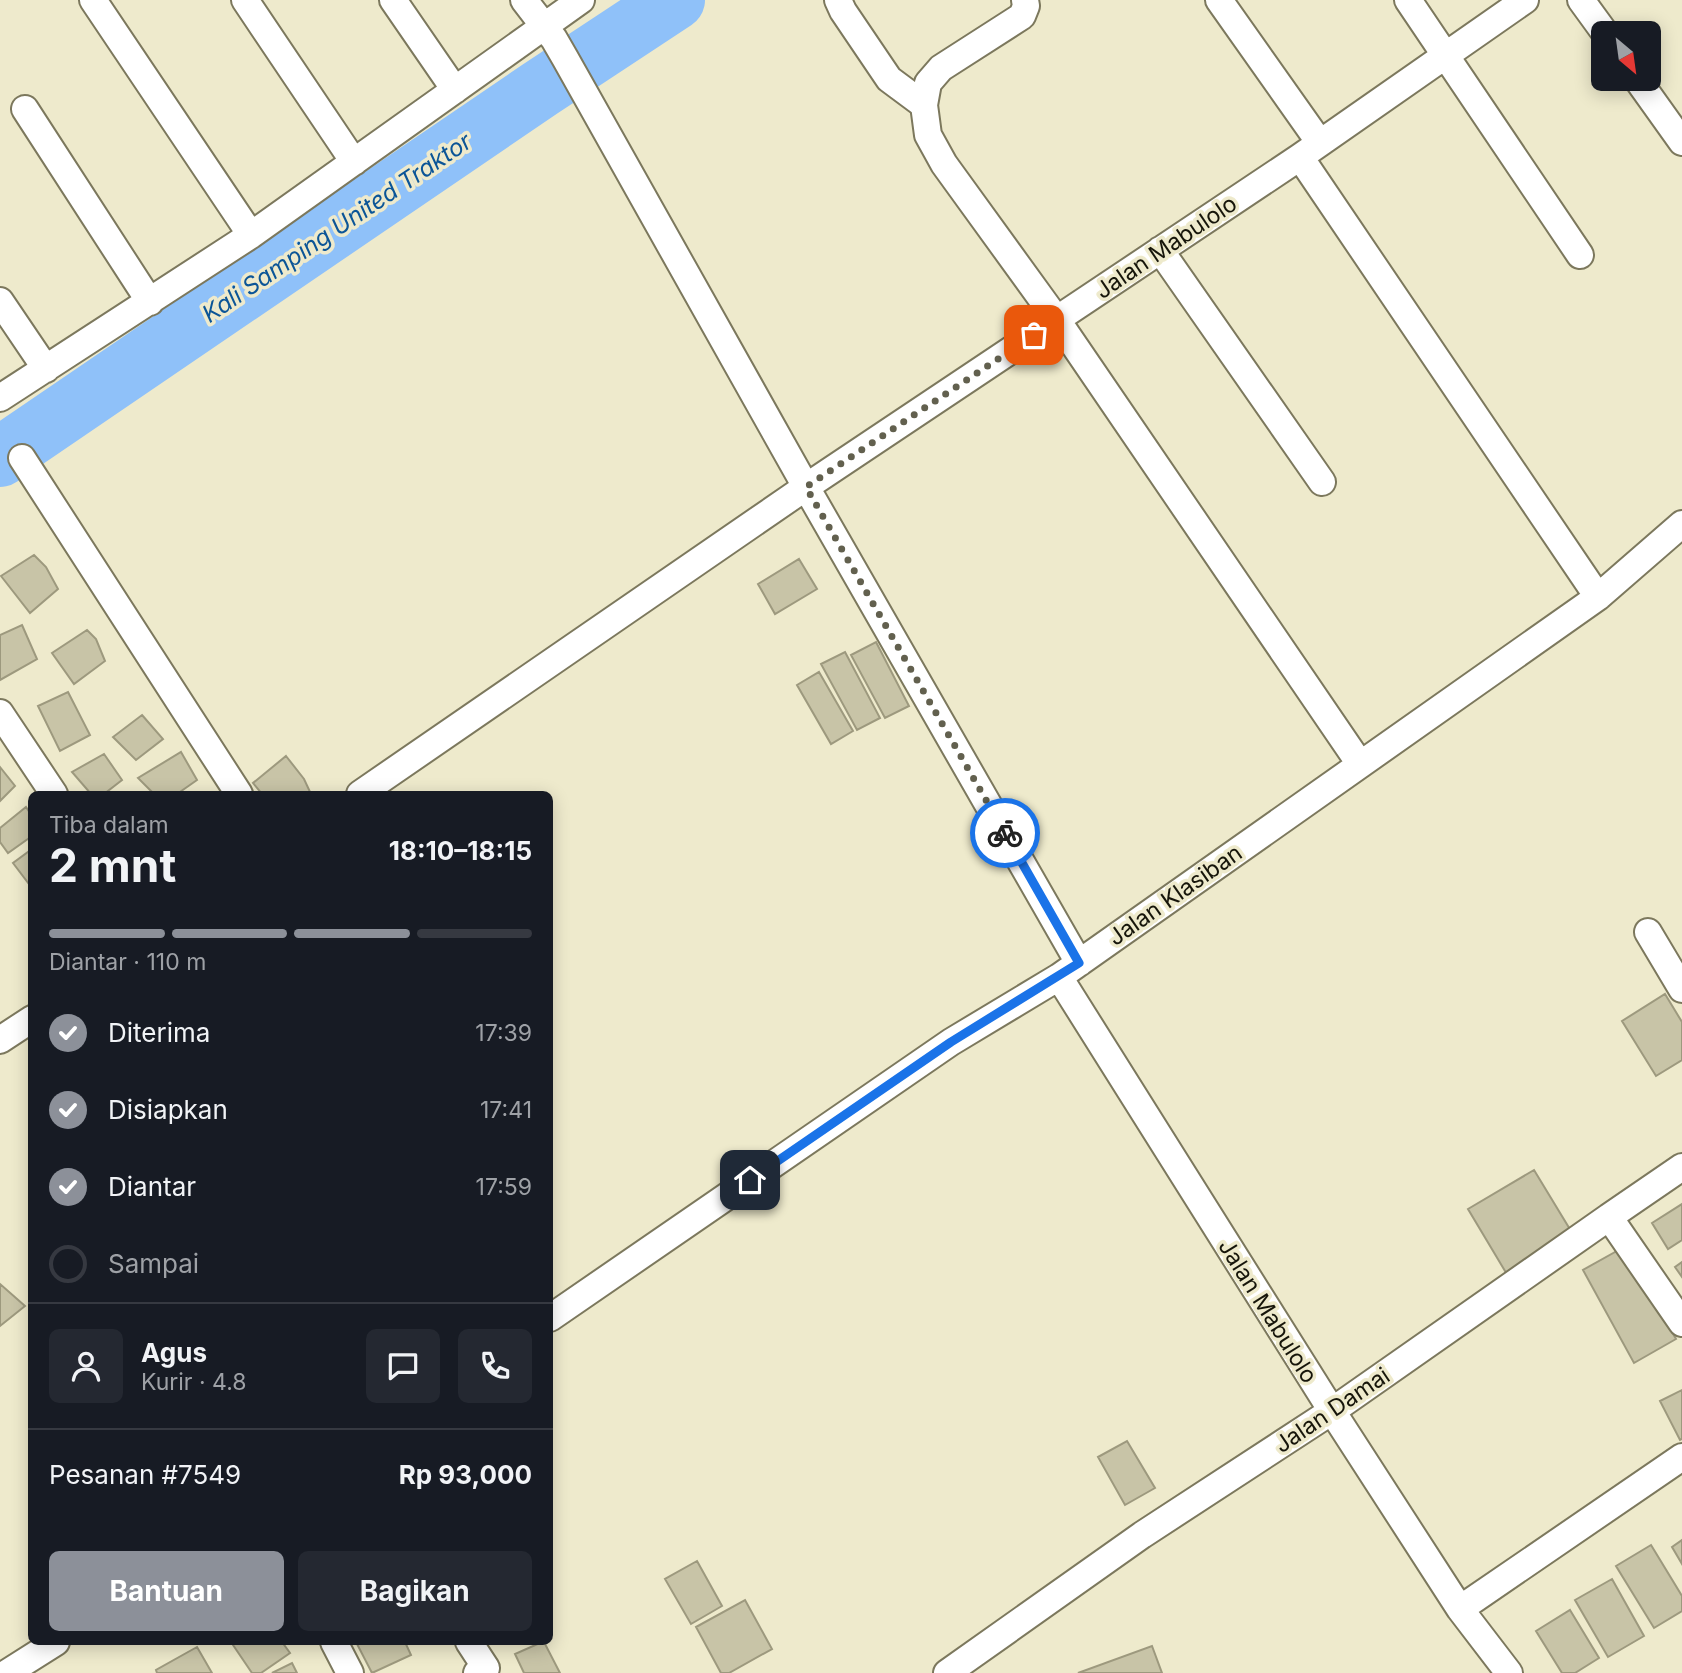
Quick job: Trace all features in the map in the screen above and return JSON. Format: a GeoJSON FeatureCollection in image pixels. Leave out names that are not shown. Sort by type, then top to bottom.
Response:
{"type":"FeatureCollection","features":[{"type":"Feature","properties":{"kind":"street"},"geometry":{"type":"LineString","coordinates":[[93,0],[251,235]]}},
{"type":"Feature","properties":{"kind":"street"},"geometry":{"type":"LineString","coordinates":[[245,0],[354,162]]}},
{"type":"Feature","properties":{"kind":"street"},"geometry":{"type":"LineString","coordinates":[[393,0],[455,90]]}},
{"type":"Feature","properties":{"kind":"street"},"geometry":{"type":"LineString","coordinates":[[364,791],[806,487],[554,41],[524,0]]}},
{"type":"Feature","properties":{"kind":"street"},"geometry":{"type":"LineString","coordinates":[[0,398],[251,235],[455,90],[554,41],[581,0]]}},
{"type":"Feature","properties":{"kind":"street"},"geometry":{"type":"LineString","coordinates":[[838,0],[888,79],[924,105]]}},
{"type":"Feature","properties":{"kind":"street"},"geometry":{"type":"LineString","coordinates":[[1026,0],[1027,6],[1022,16],[941,68],[928,83],[924,105],[928,135],[944,164],[1057,320],[1360,764]]}},
{"type":"Feature","properties":{"kind":"street"},"geometry":{"type":"LineString","coordinates":[[1219,0],[1310,150],[1598,597]]}},
{"type":"Feature","properties":{"kind":"street"},"geometry":{"type":"LineString","coordinates":[[1408,0],[1580,255]]}},
{"type":"Feature","properties":{"kind":"street","name":"Jalan Mabulolo"},"geometry":{"type":"LineString","coordinates":[[1510,1673],[1460,1609],[1332,1411],[1069,970],[806,487],[1310,150],[1525,0]]}},
{"type":"Feature","properties":{"kind":"street"},"geometry":{"type":"LineString","coordinates":[[1581,0],[1596,21]]}},
{"type":"Feature","properties":{"kind":"street"},"geometry":{"type":"LineString","coordinates":[[1646,91],[1682,142]]}},
{"type":"Feature","properties":{"kind":"street"},"geometry":{"type":"LineString","coordinates":[[25,109],[150,302]]}},
{"type":"Feature","properties":{"kind":"street"},"geometry":{"type":"LineString","coordinates":[[1160,250],[1322,482]]}},
{"type":"Feature","properties":{"kind":"street"},"geometry":{"type":"LineString","coordinates":[[0,301],[46,369]]}},
{"type":"Feature","properties":{"kind":"street"},"geometry":{"type":"LineString","coordinates":[[22,458],[237,791]]}},
{"type":"Feature","properties":{"kind":"street","name":"Jalan Klasiban"},"geometry":{"type":"LineString","coordinates":[[553,1316],[951,1042],[1069,970],[1598,597],[1682,524]]}},
{"type":"Feature","properties":{"kind":"street"},"geometry":{"type":"LineString","coordinates":[[0,713],[52,791]]}},
{"type":"Feature","properties":{"kind":"street"},"geometry":{"type":"LineString","coordinates":[[1648,932],[1682,989]]}},
{"type":"Feature","properties":{"kind":"street"},"geometry":{"type":"LineString","coordinates":[[0,1040],[28,1026]]}},
{"type":"Feature","properties":{"kind":"street","name":"Jalan Damai"},"geometry":{"type":"LineString","coordinates":[[947,1673],[1142,1535],[1332,1411],[1682,1167]]}},
{"type":"Feature","properties":{"kind":"street"},"geometry":{"type":"LineString","coordinates":[[1609,1217],[1682,1323]]}},
{"type":"Feature","properties":{"kind":"street"},"geometry":{"type":"LineString","coordinates":[[1460,1609],[1682,1457]]}},
{"type":"Feature","properties":{"kind":"street"},"geometry":{"type":"LineString","coordinates":[[7,1673],[51,1645]]}},
{"type":"Feature","properties":{"kind":"street"},"geometry":{"type":"LineString","coordinates":[[336,1645],[350,1673]]}},
{"type":"Feature","properties":{"kind":"street"},"geometry":{"type":"LineString","coordinates":[[471,1645],[485,1668],[477,1673]]}},
{"type":"Feature","properties":{"kind":"building"},"geometry":{"type":"Polygon","coordinates":[[[34,555],[46,567],[58,589],[30,613],[1,576],[34,555]]]}},
{"type":"Feature","properties":{"kind":"building"},"geometry":{"type":"Polygon","coordinates":[[[799,559],[817,589],[775,614],[758,584],[799,559]]]}},
{"type":"Feature","properties":{"kind":"building"},"geometry":{"type":"Polygon","coordinates":[[[22,625],[37,659],[0,680],[0,635],[22,625]]]}},
{"type":"Feature","properties":{"kind":"building"},"geometry":{"type":"Polygon","coordinates":[[[87,630],[96,639],[105,661],[74,684],[52,653],[87,630]]]}},
{"type":"Feature","properties":{"kind":"building"},"geometry":{"type":"Polygon","coordinates":[[[876,642],[909,706],[885,718],[851,655],[876,642]]]}},
{"type":"Feature","properties":{"kind":"building"},"geometry":{"type":"Polygon","coordinates":[[[845,652],[880,718],[857,730],[821,664],[845,652]]]}},
{"type":"Feature","properties":{"kind":"building"},"geometry":{"type":"Polygon","coordinates":[[[819,672],[853,731],[831,744],[797,685],[819,672]]]}},
{"type":"Feature","properties":{"kind":"building"},"geometry":{"type":"Polygon","coordinates":[[[68,692],[90,735],[60,751],[38,706],[68,692]]]}},
{"type":"Feature","properties":{"kind":"building"},"geometry":{"type":"Polygon","coordinates":[[[142,715],[163,739],[136,760],[113,737],[142,715]]]}},
{"type":"Feature","properties":{"kind":"building"},"geometry":{"type":"Polygon","coordinates":[[[181,752],[197,780],[181,791],[151,791],[138,778],[181,752]]]}},
{"type":"Feature","properties":{"kind":"building"},"geometry":{"type":"Polygon","coordinates":[[[104,754],[122,780],[108,791],[88,791],[72,772],[104,754]]]}},
{"type":"Feature","properties":{"kind":"building"},"geometry":{"type":"Polygon","coordinates":[[[286,756],[310,791],[260,791],[253,783],[286,756]]]}},
{"type":"Feature","properties":{"kind":"building"},"geometry":{"type":"Polygon","coordinates":[[[0,767],[15,786],[0,801],[0,767]]]}},
{"type":"Feature","properties":{"kind":"building"},"geometry":{"type":"Polygon","coordinates":[[[26,807],[28,839],[8,853],[0,842],[0,828],[26,807]]]}},
{"type":"Feature","properties":{"kind":"building"},"geometry":{"type":"Polygon","coordinates":[[[28,852],[28,883],[13,863],[28,852]]]}},
{"type":"Feature","properties":{"kind":"building"},"geometry":{"type":"Polygon","coordinates":[[[1665,994],[1682,1022],[1682,1060],[1656,1076],[1622,1021],[1665,994]]]}},
{"type":"Feature","properties":{"kind":"building"},"geometry":{"type":"Polygon","coordinates":[[[1534,1170],[1574,1236],[1508,1276],[1468,1209],[1534,1170]]]}},
{"type":"Feature","properties":{"kind":"building"},"geometry":{"type":"Polygon","coordinates":[[[1682,1204],[1682,1240],[1668,1249],[1652,1223],[1682,1204]]]}},
{"type":"Feature","properties":{"kind":"building"},"geometry":{"type":"Polygon","coordinates":[[[1624,1247],[1676,1339],[1634,1363],[1583,1270],[1624,1247]]]}},
{"type":"Feature","properties":{"kind":"building"},"geometry":{"type":"Polygon","coordinates":[[[1682,1262],[1682,1277],[1675,1267],[1682,1262]]]}},
{"type":"Feature","properties":{"kind":"building"},"geometry":{"type":"Polygon","coordinates":[[[0,1284],[25,1306],[0,1326],[0,1284]]]}},
{"type":"Feature","properties":{"kind":"building"},"geometry":{"type":"Polygon","coordinates":[[[1682,1390],[1682,1439],[1680,1440],[1660,1401],[1682,1390]]]}},
{"type":"Feature","properties":{"kind":"building"},"geometry":{"type":"Polygon","coordinates":[[[1127,1441],[1155,1488],[1125,1505],[1098,1457],[1127,1441]]]}},
{"type":"Feature","properties":{"kind":"building"},"geometry":{"type":"Polygon","coordinates":[[[1682,1540],[1682,1564],[1672,1547],[1682,1540]]]}},
{"type":"Feature","properties":{"kind":"building"},"geometry":{"type":"Polygon","coordinates":[[[1651,1545],[1682,1596],[1682,1611],[1654,1628],[1616,1566],[1651,1545]]]}},
{"type":"Feature","properties":{"kind":"building"},"geometry":{"type":"Polygon","coordinates":[[[697,1561],[722,1606],[691,1624],[665,1579],[697,1561]]]}},
{"type":"Feature","properties":{"kind":"building"},"geometry":{"type":"Polygon","coordinates":[[[1612,1579],[1644,1636],[1608,1657],[1575,1600],[1612,1579]]]}},
{"type":"Feature","properties":{"kind":"building"},"geometry":{"type":"Polygon","coordinates":[[[745,1600],[772,1649],[729,1673],[721,1673],[696,1627],[745,1600]]]}},
{"type":"Feature","properties":{"kind":"building"},"geometry":{"type":"Polygon","coordinates":[[[1570,1610],[1599,1658],[1575,1673],[1562,1673],[1536,1631],[1570,1610]]]}},
{"type":"Feature","properties":{"kind":"building"},"geometry":{"type":"Polygon","coordinates":[[[233,1645],[284,1645],[290,1653],[261,1673],[252,1673],[233,1645]]]}},
{"type":"Feature","properties":{"kind":"building"},"geometry":{"type":"Polygon","coordinates":[[[358,1645],[406,1645],[411,1655],[372,1673],[358,1645]]]}},
{"type":"Feature","properties":{"kind":"building"},"geometry":{"type":"Polygon","coordinates":[[[535,1645],[546,1645],[560,1673],[524,1673],[515,1654],[535,1645]]]}},
{"type":"Feature","properties":{"kind":"building"},"geometry":{"type":"Polygon","coordinates":[[[1152,1646],[1162,1673],[1078,1673],[1152,1646]]]}},
{"type":"Feature","properties":{"kind":"building"},"geometry":{"type":"Polygon","coordinates":[[[197,1647],[212,1673],[157,1673],[156,1670],[197,1647]]]}},
{"type":"Feature","properties":{"kind":"building"},"geometry":{"type":"Polygon","coordinates":[[[292,1663],[297,1673],[272,1673],[292,1663]]]}},
{"type":"Feature","properties":{"kind":"waterway","name":"Kali Samping United Traktor"},"geometry":{"type":"LineString","coordinates":[[0,457],[675,0]]}},
{"type":"Feature","properties":{"kind":"way so far"},"geometry":{"type":"LineString","coordinates":[[1005,833],[806,487],[1034,335]]}},
{"type":"Feature","properties":{"kind":"route"},"geometry":{"type":"LineString","coordinates":[[750,1180],[951,1042],[1079,963],[1005,833]]}}]}
